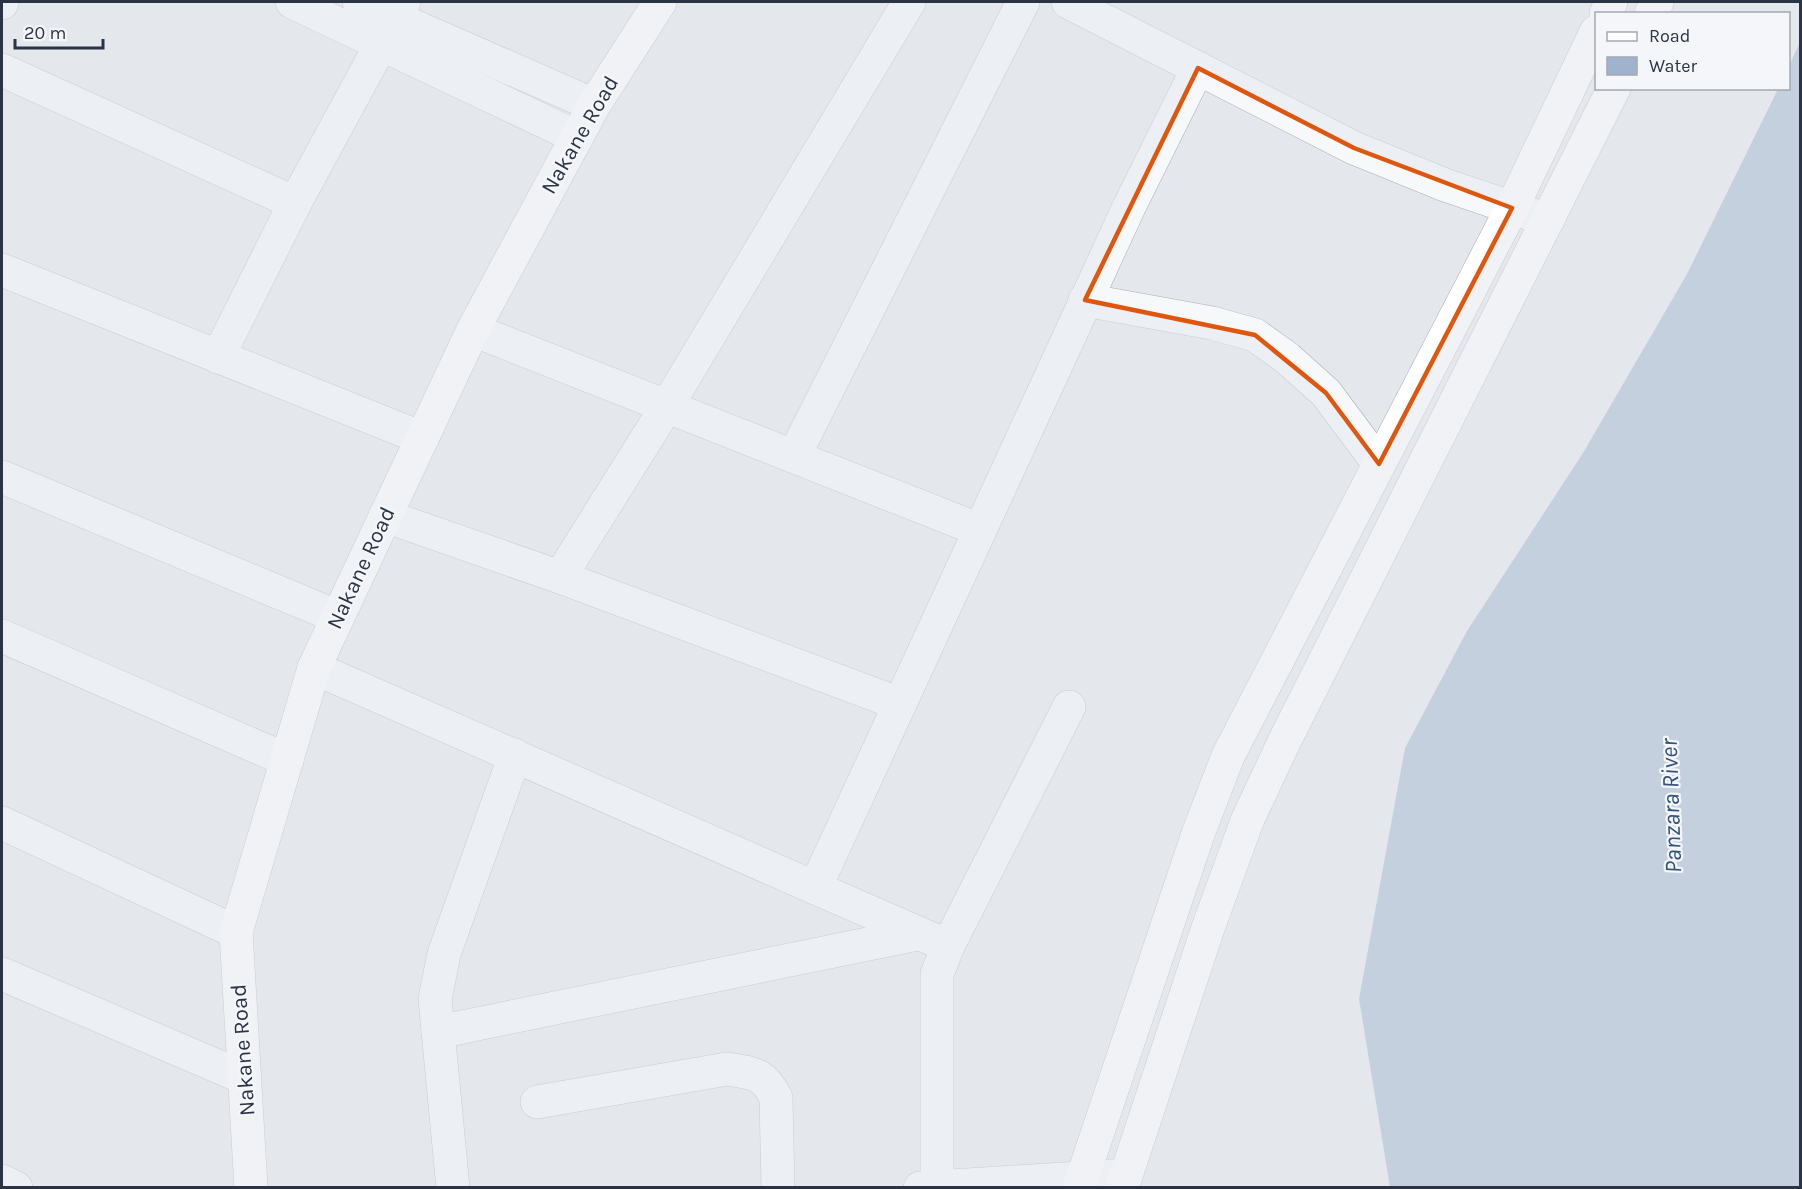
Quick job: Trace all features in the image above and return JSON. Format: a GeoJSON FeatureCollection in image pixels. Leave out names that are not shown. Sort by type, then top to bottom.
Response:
{"type":"FeatureCollection","features":[{"type":"Feature","properties":{"kind":"street"},"geometry":{"type":"LineString","coordinates":[[292,2],[393,21],[594,105]]}},
{"type":"Feature","properties":{"kind":"street"},"geometry":{"type":"LineString","coordinates":[[359,2],[577,137]]}},
{"type":"Feature","properties":{"kind":"street","name":"Nakane Road"},"geometry":{"type":"LineString","coordinates":[[251,1188],[236,932],[314,668],[473,330],[594,105],[660,2]]}},
{"type":"Feature","properties":{"kind":"street"},"geometry":{"type":"LineString","coordinates":[[560,577],[667,406],[909,2]]}},
{"type":"Feature","properties":{"kind":"street"},"geometry":{"type":"LineString","coordinates":[[794,456],[1023,2]]}},
{"type":"Feature","properties":{"kind":"street"},"geometry":{"type":"LineString","coordinates":[[1068,2],[1354,148],[1445,185],[1548,220]]}},
{"type":"Feature","properties":{"kind":"street"},"geometry":{"type":"LineString","coordinates":[[218,357],[295,202],[393,21]]}},
{"type":"Feature","properties":{"kind":"street"},"geometry":{"type":"LineString","coordinates":[[1080,1183],[1198,834],[1228,756],[1512,208],[1595,34]]}},
{"type":"Feature","properties":{"kind":"street"},"geometry":{"type":"LineString","coordinates":[[815,888],[1085,300],[1198,68]]}},
{"type":"Feature","properties":{"kind":"street"},"geometry":{"type":"LineString","coordinates":[[2,70],[295,202]]}},
{"type":"Feature","properties":{"kind":"street"},"geometry":{"type":"LineString","coordinates":[[1069,707],[948,946],[937,974],[929,1187],[1124,1181],[1208,928],[1247,821],[1284,741],[1613,90]]}},
{"type":"Feature","properties":{"kind":"street"},"geometry":{"type":"LineString","coordinates":[[2,270],[422,438]]}},
{"type":"Feature","properties":{"kind":"street"},"geometry":{"type":"LineString","coordinates":[[1085,300],[1212,323],[1255,335],[1287,358],[1326,393],[1379,464]]}},
{"type":"Feature","properties":{"kind":"street"},"geometry":{"type":"LineString","coordinates":[[473,330],[980,530]]}},
{"type":"Feature","properties":{"kind":"street"},"geometry":{"type":"LineString","coordinates":[[2,477],[338,617]]}},
{"type":"Feature","properties":{"kind":"street"},"geometry":{"type":"LineString","coordinates":[[385,516],[560,577],[900,704]]}},
{"type":"Feature","properties":{"kind":"street"},"geometry":{"type":"LineString","coordinates":[[2,636],[287,760]]}},
{"type":"Feature","properties":{"kind":"street"},"geometry":{"type":"LineString","coordinates":[[314,668],[948,946]]}},
{"type":"Feature","properties":{"kind":"street"},"geometry":{"type":"LineString","coordinates":[[453,1188],[435,999],[444,954],[515,755]]}},
{"type":"Feature","properties":{"kind":"street"},"geometry":{"type":"LineString","coordinates":[[2,823],[236,932]]}},
{"type":"Feature","properties":{"kind":"street"},"geometry":{"type":"LineString","coordinates":[[438,1032],[917,934]]}},
{"type":"Feature","properties":{"kind":"street"},"geometry":{"type":"LineString","coordinates":[[2,974],[245,1078]]}},
{"type":"Feature","properties":{"kind":"street"},"geometry":{"type":"LineString","coordinates":[[537,1102],[727,1069],[756,1073],[770,1084],[776,1098],[777,1188]]}},
{"type":"Feature","properties":{"kind":"street"},"geometry":{"type":"LineString","coordinates":[[2,1181],[16,1188]]}},
{"type":"Feature","properties":{"kind":"highlighted area"},"geometry":{"type":"Polygon","coordinates":[[[1198,68],[1354,148],[1512,208],[1379,464],[1326,393],[1255,335],[1085,300],[1198,68]]]}},
{"type":"Feature","properties":{"kind":"water","name":"Panzara River"},"geometry":{"type":"Polygon","coordinates":[[[1800,42],[1800,1187],[1390,1187],[1359,999],[1405,748],[1467,631],[1583,453],[1687,274],[1778,90],[1790,90],[1790,64],[1800,42]]]}}]}
